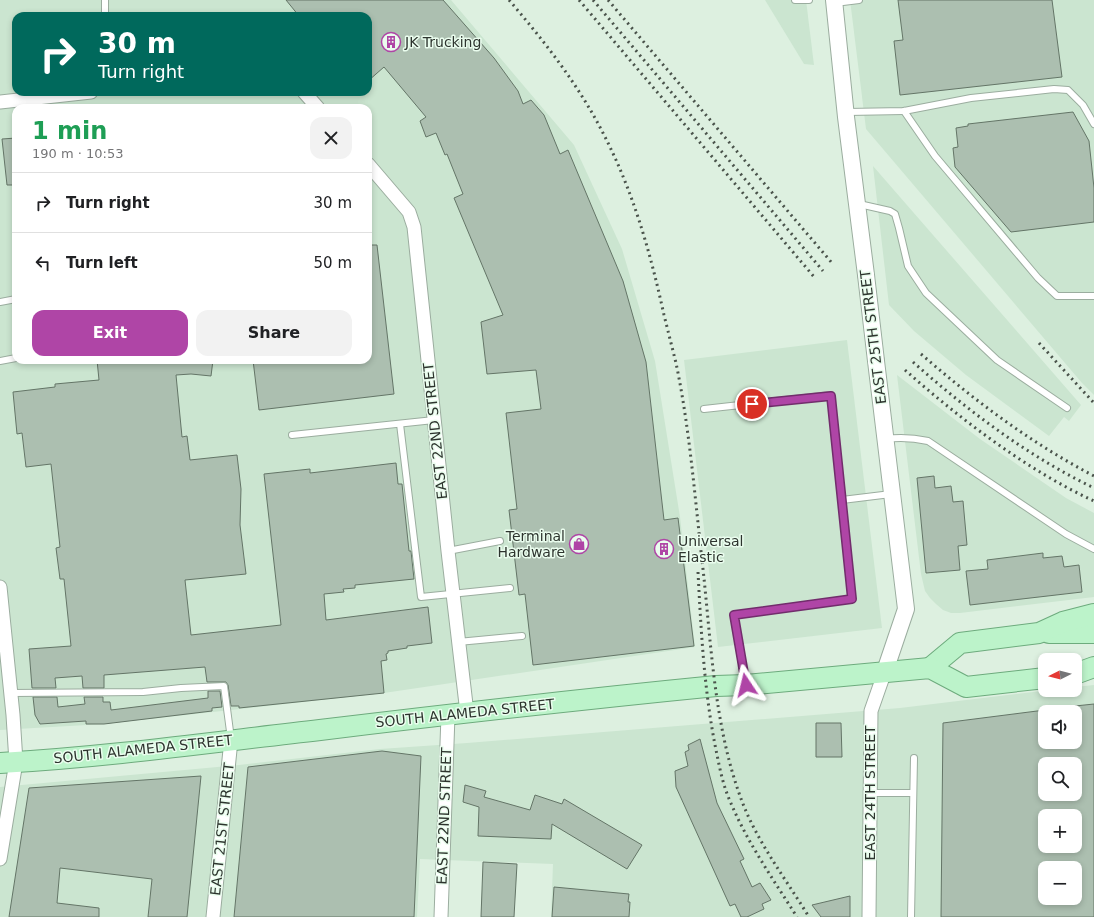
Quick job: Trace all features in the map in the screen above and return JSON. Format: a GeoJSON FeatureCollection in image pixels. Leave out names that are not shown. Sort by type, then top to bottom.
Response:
{"type":"FeatureCollection","features":[{"type":"Feature","properties":{"kind":"main road"},"geometry":{"type":"LineString","coordinates":[[1039,633],[1063,622],[1094,614]]}},
{"type":"Feature","properties":{"kind":"main road"},"geometry":{"type":"LineString","coordinates":[[1038,679],[966,687],[930,668],[960,642],[1039,633],[1094,633]]}},
{"type":"Feature","properties":{"kind":"main road"},"geometry":{"type":"LineString","coordinates":[[1082,671],[1094,667]]}},
{"type":"Feature","properties":{"kind":"main road","name":"SOUTH ALAMEDA STREET"},"geometry":{"type":"LineString","coordinates":[[8,762],[35,761],[231,740],[716,686],[746,685],[930,668]]}},
{"type":"Feature","properties":{"kind":"main road"},"geometry":{"type":"LineString","coordinates":[[1082,673],[1094,672]]}},
{"type":"Feature","properties":{"kind":"street","name":"EAST 25TH STREET"},"geometry":{"type":"LineString","coordinates":[[834,2],[845,112],[906,609],[885,672]]}},
{"type":"Feature","properties":{"kind":"street"},"geometry":{"type":"LineString","coordinates":[[0,102],[55,96]]}},
{"type":"Feature","properties":{"kind":"street"},"geometry":{"type":"LineString","coordinates":[[308,96],[314,104]]}},
{"type":"Feature","properties":{"kind":"street","name":"EAST 22ND STREET"},"geometry":{"type":"LineString","coordinates":[[372,169],[409,212],[414,227],[458,642],[457,714],[440,917]]}},
{"type":"Feature","properties":{"kind":"street"},"geometry":{"type":"LineString","coordinates":[[0,587],[11,693],[8,762],[0,859]]}},
{"type":"Feature","properties":{"kind":"street","name":"EAST 24TH STREET"},"geometry":{"type":"LineString","coordinates":[[870,917],[870,711],[885,672]]}},
{"type":"Feature","properties":{"kind":"street","name":"EAST 21ST STREET"},"geometry":{"type":"LineString","coordinates":[[213,917],[231,740]]}},
{"type":"Feature","properties":{"kind":"lane"},"geometry":{"type":"LineString","coordinates":[[105,0],[105,12]]}},
{"type":"Feature","properties":{"kind":"lane"},"geometry":{"type":"LineString","coordinates":[[795,0],[809,0]]}},
{"type":"Feature","properties":{"kind":"lane"},"geometry":{"type":"LineString","coordinates":[[834,2],[859,0]]}},
{"type":"Feature","properties":{"kind":"lane"},"geometry":{"type":"LineString","coordinates":[[845,112],[904,111],[971,98],[1054,89],[1068,90],[1083,105],[1094,124]]}},
{"type":"Feature","properties":{"kind":"lane"},"geometry":{"type":"LineString","coordinates":[[904,111],[935,156],[1038,278],[1057,296],[1094,296]]}},
{"type":"Feature","properties":{"kind":"lane"},"geometry":{"type":"LineString","coordinates":[[857,204],[890,211],[895,214],[908,266],[926,293],[997,360],[1067,408]]}},
{"type":"Feature","properties":{"kind":"lane"},"geometry":{"type":"LineString","coordinates":[[0,302],[12,300]]}},
{"type":"Feature","properties":{"kind":"lane"},"geometry":{"type":"LineString","coordinates":[[0,361],[12,359]]}},
{"type":"Feature","properties":{"kind":"lane"},"geometry":{"type":"LineString","coordinates":[[704,409],[831,396],[852,599],[734,615],[746,685]]}},
{"type":"Feature","properties":{"kind":"lane"},"geometry":{"type":"LineString","coordinates":[[292,435],[434,420]]}},
{"type":"Feature","properties":{"kind":"lane"},"geometry":{"type":"LineString","coordinates":[[400,424],[421,597],[510,588]]}},
{"type":"Feature","properties":{"kind":"lane"},"geometry":{"type":"LineString","coordinates":[[885,439],[901,437],[928,441],[1066,534],[1094,549]]}},
{"type":"Feature","properties":{"kind":"lane"},"geometry":{"type":"LineString","coordinates":[[842,500],[892,494]]}},
{"type":"Feature","properties":{"kind":"lane"},"geometry":{"type":"LineString","coordinates":[[448,551],[500,541]]}},
{"type":"Feature","properties":{"kind":"lane"},"geometry":{"type":"LineString","coordinates":[[458,642],[482,641],[522,636]]}},
{"type":"Feature","properties":{"kind":"lane"},"geometry":{"type":"LineString","coordinates":[[11,693],[143,692],[224,686],[231,740]]}},
{"type":"Feature","properties":{"kind":"lane"},"geometry":{"type":"LineString","coordinates":[[911,917],[914,758]]}},
{"type":"Feature","properties":{"kind":"lane"},"geometry":{"type":"LineString","coordinates":[[870,793],[913,793]]}},
{"type":"Feature","properties":{"kind":"shaded area"},"geometry":{"type":"Polygon","coordinates":[[[0,0],[451,0],[574,145],[622,249],[655,361],[680,517],[695,647],[384,693],[104,724],[0,730],[0,0]]]}},
{"type":"Feature","properties":{"kind":"shaded area"},"geometry":{"type":"Polygon","coordinates":[[[765,0],[806,0],[814,65],[804,64],[765,0]]]}},
{"type":"Feature","properties":{"kind":"shaded area"},"geometry":{"type":"Polygon","coordinates":[[[850,0],[1094,0],[1094,395],[1082,383],[866,129],[850,0]]]}},
{"type":"Feature","properties":{"kind":"shaded area"},"geometry":{"type":"Polygon","coordinates":[[[873,166],[1081,405],[1069,421],[1064,417],[1049,436],[966,375],[914,331],[889,305],[873,166]]]}},
{"type":"Feature","properties":{"kind":"shaded area"},"geometry":{"type":"Polygon","coordinates":[[[847,340],[882,628],[718,647],[684,360],[847,340]]]}},
{"type":"Feature","properties":{"kind":"shaded area"},"geometry":{"type":"Polygon","coordinates":[[[897,375],[980,439],[1066,498],[1094,513],[1094,597],[960,613],[951,613],[943,610],[930,598],[925,591],[921,574],[897,375]]]}},
{"type":"Feature","properties":{"kind":"shaded area"},"geometry":{"type":"Polygon","coordinates":[[[1094,685],[1094,917],[551,917],[553,864],[420,859],[417,917],[0,917],[0,787],[239,765],[380,749],[900,708],[1038,691],[1038,697],[1082,697],[1082,686],[1094,685]]]}},
{"type":"Feature","properties":{"kind":"building"},"geometry":{"type":"Polygon","coordinates":[[[286,0],[443,0],[494,58],[518,91],[523,104],[531,100],[544,115],[560,154],[568,150],[623,281],[646,362],[664,520],[678,518],[694,646],[533,665],[525,594],[519,595],[509,510],[517,509],[506,413],[541,409],[536,370],[487,374],[481,322],[503,315],[454,198],[463,194],[447,154],[445,155],[436,133],[426,137],[420,121],[426,117],[384,67],[372,78],[372,12],[296,12],[286,0]]]}},
{"type":"Feature","properties":{"kind":"building"},"geometry":{"type":"Polygon","coordinates":[[[898,0],[1052,0],[1062,77],[900,95],[894,41],[903,40],[898,0]]]}},
{"type":"Feature","properties":{"kind":"building"},"geometry":{"type":"Polygon","coordinates":[[[1073,112],[1089,141],[1094,188],[1094,222],[1011,232],[955,167],[953,148],[958,147],[956,128],[968,126],[968,124],[1073,112]]]}},
{"type":"Feature","properties":{"kind":"building"},"geometry":{"type":"Polygon","coordinates":[[[12,138],[12,185],[7,185],[2,139],[12,138]]]}},
{"type":"Feature","properties":{"kind":"building"},"geometry":{"type":"Polygon","coordinates":[[[372,245],[377,245],[394,394],[259,410],[253,364],[372,364],[372,245]]]}},
{"type":"Feature","properties":{"kind":"building"},"geometry":{"type":"Polygon","coordinates":[[[97,364],[212,364],[211,376],[191,374],[176,375],[182,437],[187,436],[190,460],[237,455],[241,489],[240,525],[246,574],[185,580],[191,635],[281,625],[264,474],[310,469],[310,473],[396,463],[398,484],[402,484],[409,551],[411,551],[414,579],[355,585],[355,588],[343,589],[344,592],[324,594],[326,620],[428,607],[432,643],[407,646],[407,648],[388,651],[386,654],[387,660],[381,661],[384,693],[239,708],[239,706],[231,706],[228,685],[226,682],[207,682],[205,667],[104,675],[104,688],[83,688],[82,676],[55,678],[56,688],[32,688],[29,649],[71,646],[64,579],[60,579],[56,548],[60,547],[51,464],[26,467],[22,433],[17,434],[13,392],[55,387],[55,384],[99,380],[97,364]]]}},
{"type":"Feature","properties":{"kind":"building"},"geometry":{"type":"Polygon","coordinates":[[[934,476],[935,488],[951,486],[953,502],[963,501],[967,545],[958,546],[960,570],[926,573],[917,478],[934,476]]]}},
{"type":"Feature","properties":{"kind":"building"},"geometry":{"type":"Polygon","coordinates":[[[1043,553],[1043,558],[1062,556],[1064,567],[1079,565],[1082,592],[970,605],[966,571],[988,569],[987,560],[1043,553]]]}},
{"type":"Feature","properties":{"kind":"building"},"geometry":{"type":"Polygon","coordinates":[[[208,691],[220,691],[222,707],[212,708],[212,711],[104,724],[86,724],[86,721],[40,724],[35,715],[33,697],[57,697],[58,707],[85,704],[84,697],[103,697],[103,702],[110,702],[111,710],[208,698],[208,691]]]}},
{"type":"Feature","properties":{"kind":"building"},"geometry":{"type":"Polygon","coordinates":[[[1094,704],[1094,917],[941,917],[943,723],[1038,711],[1038,749],[1082,749],[1082,705],[1094,704]]]}},
{"type":"Feature","properties":{"kind":"building"},"geometry":{"type":"Polygon","coordinates":[[[816,723],[841,723],[842,757],[816,757],[816,723]]]}},
{"type":"Feature","properties":{"kind":"building"},"geometry":{"type":"Polygon","coordinates":[[[700,739],[717,803],[744,859],[740,861],[752,887],[760,883],[771,900],[762,904],[764,909],[747,917],[741,917],[735,904],[730,906],[676,787],[675,771],[688,766],[685,752],[689,750],[688,745],[700,739]]]}},
{"type":"Feature","properties":{"kind":"building"},"geometry":{"type":"Polygon","coordinates":[[[382,751],[421,756],[414,917],[234,917],[248,767],[382,751]]]}},
{"type":"Feature","properties":{"kind":"building"},"geometry":{"type":"Polygon","coordinates":[[[201,776],[187,917],[148,917],[152,879],[60,868],[57,903],[99,908],[99,917],[9,917],[29,788],[201,776]]]}},
{"type":"Feature","properties":{"kind":"building"},"geometry":{"type":"Polygon","coordinates":[[[465,785],[486,791],[484,797],[530,810],[535,795],[562,804],[564,799],[642,845],[627,869],[552,824],[551,839],[478,836],[479,807],[463,802],[465,785]]]}},
{"type":"Feature","properties":{"kind":"building"},"geometry":{"type":"Polygon","coordinates":[[[483,862],[517,864],[514,917],[481,917],[483,862]]]}},
{"type":"Feature","properties":{"kind":"building"},"geometry":{"type":"Polygon","coordinates":[[[554,887],[629,894],[629,917],[552,917],[554,887]]]}},
{"type":"Feature","properties":{"kind":"building"},"geometry":{"type":"Polygon","coordinates":[[[850,896],[850,917],[821,917],[812,905],[850,896]]]}},
{"type":"Feature","properties":{"kind":"railway"},"geometry":{"type":"LineString","coordinates":[[509,0],[535,31],[583,97],[614,155],[640,222],[653,268],[681,388],[692,465],[715,682],[724,738],[745,810],[761,841],[809,917]]}},
{"type":"Feature","properties":{"kind":"railway"},"geometry":{"type":"LineString","coordinates":[[579,0],[815,278]]}},
{"type":"Feature","properties":{"kind":"railway"},"geometry":{"type":"LineString","coordinates":[[593,0],[823,271]]}},
{"type":"Feature","properties":{"kind":"railway"},"geometry":{"type":"LineString","coordinates":[[608,0],[832,263]]}},
{"type":"Feature","properties":{"kind":"railway"},"geometry":{"type":"LineString","coordinates":[[1039,343],[1094,403]]}},
{"type":"Feature","properties":{"kind":"railway"},"geometry":{"type":"LineString","coordinates":[[921,354],[983,405],[1004,420],[1048,450],[1094,476]]}},
{"type":"Feature","properties":{"kind":"railway"},"geometry":{"type":"LineString","coordinates":[[913,362],[955,398],[999,431],[1046,462],[1094,488]]}},
{"type":"Feature","properties":{"kind":"railway"},"geometry":{"type":"LineString","coordinates":[[905,370],[971,425],[1019,459],[1094,501]]}},
{"type":"Feature","properties":{"kind":"railway"},"geometry":{"type":"LineString","coordinates":[[698,572],[708,702],[715,745],[727,794],[744,831],[797,917]]}},
{"type":"Feature","properties":{"kind":"place","name":"JK Trucking"},"geometry":{"type":"Point","coordinates":[391,42]}},
{"type":"Feature","properties":{"kind":"place","name":"Terminal Hardware"},"geometry":{"type":"Point","coordinates":[579,544]}},
{"type":"Feature","properties":{"kind":"place","name":"Universal Elastic"},"geometry":{"type":"Point","coordinates":[664,549]}},
{"type":"Feature","properties":{"kind":"route"},"geometry":{"type":"LineString","coordinates":[[746,685],[734,615],[852,599],[831,396],[752,404]]}}]}
